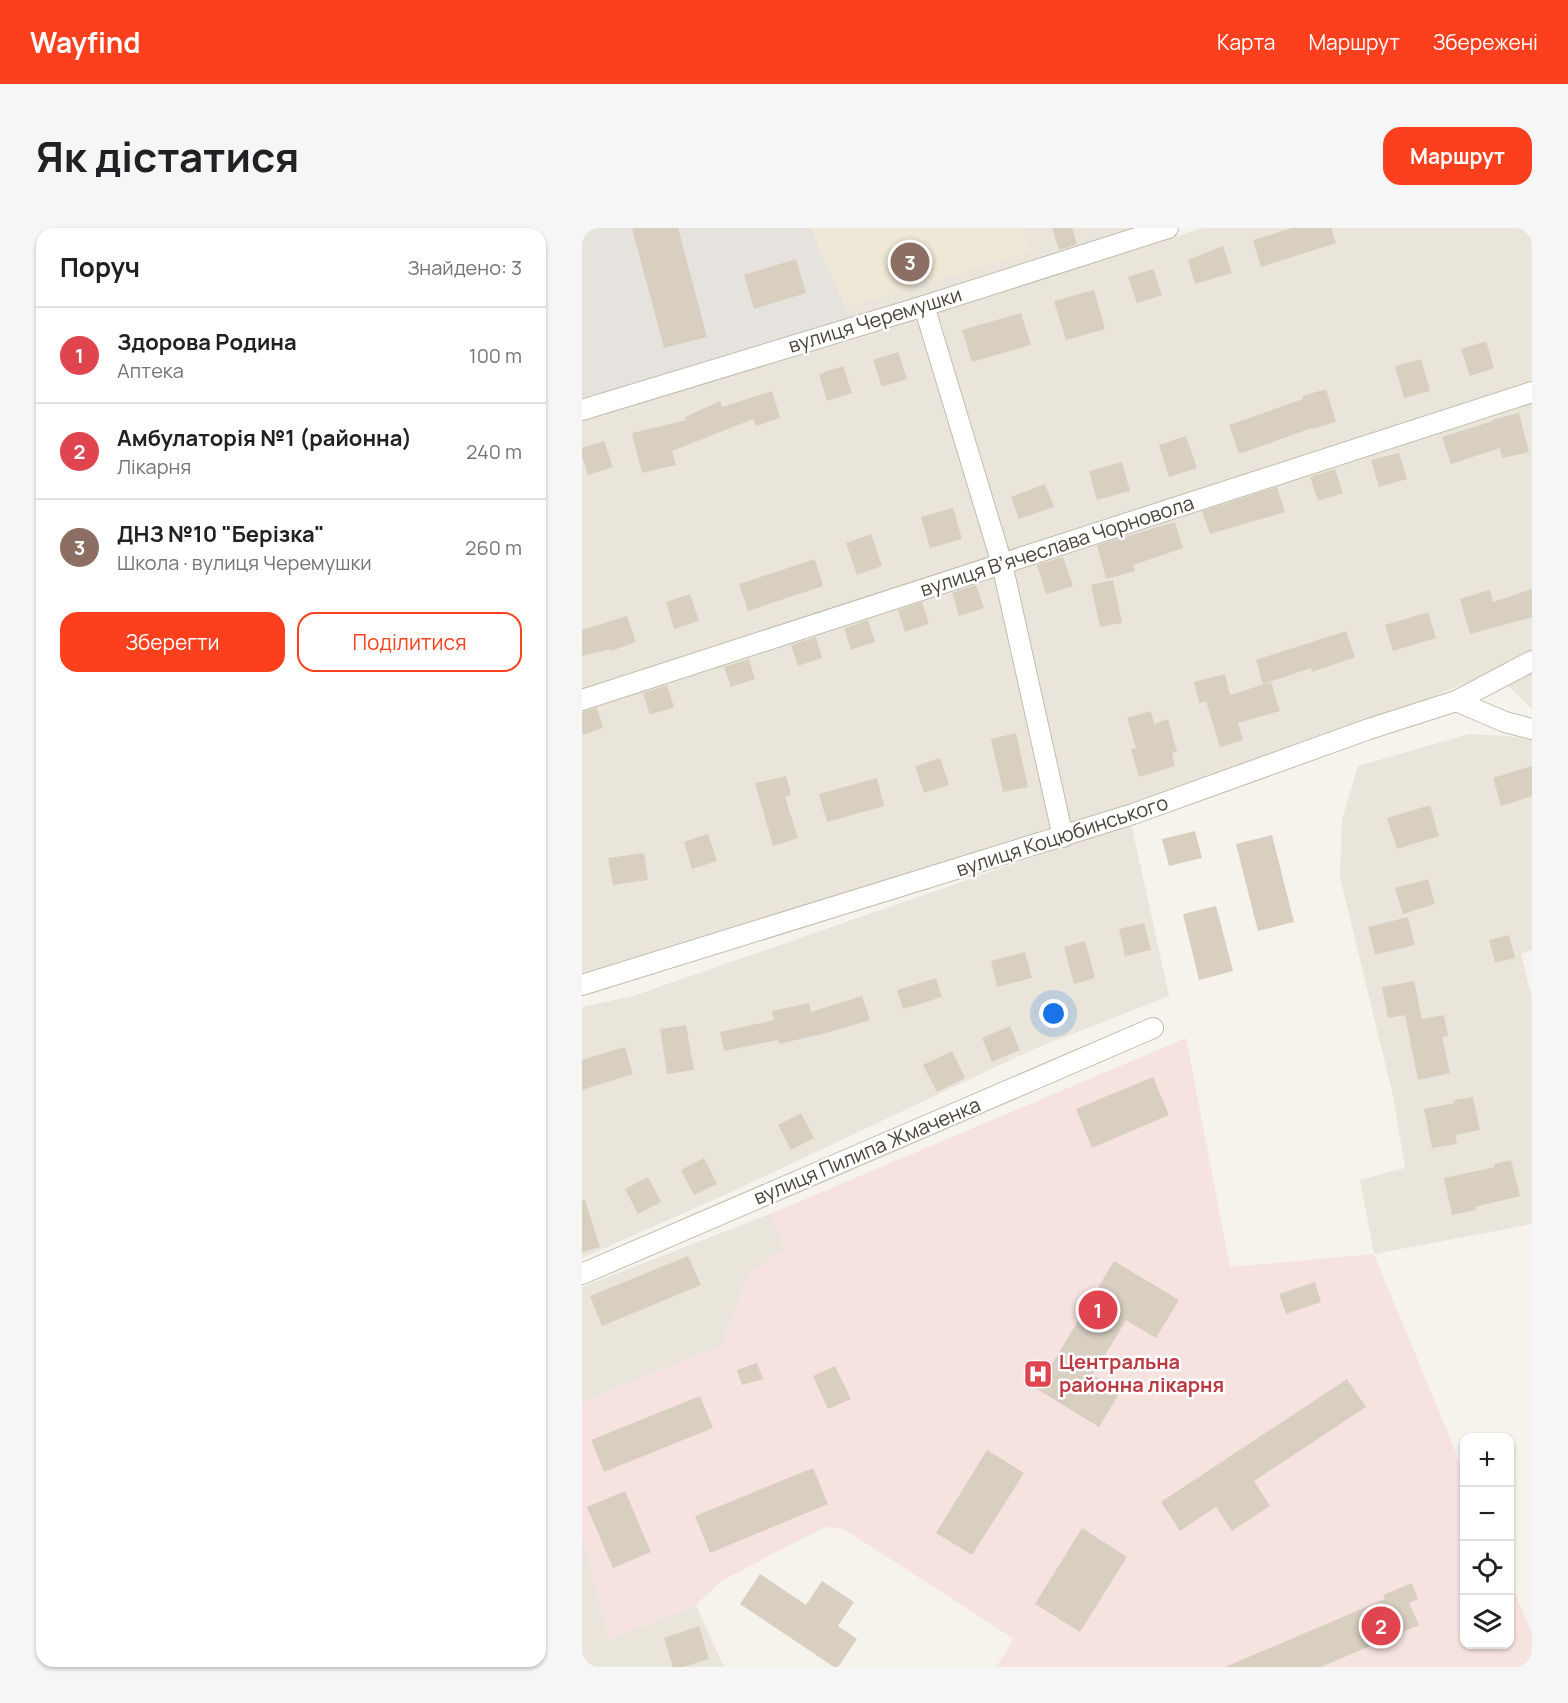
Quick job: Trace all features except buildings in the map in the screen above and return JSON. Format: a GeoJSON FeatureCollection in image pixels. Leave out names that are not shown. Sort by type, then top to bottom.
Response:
{"type":"FeatureCollection","features":[{"type":"Feature","properties":{"kind":"street","name":"вулиця Черемушки"},"geometry":{"type":"LineString","coordinates":[[582,410],[924,306],[1168,228]]}},
{"type":"Feature","properties":{"kind":"street"},"geometry":{"type":"LineString","coordinates":[[924,306],[1002,564],[1063,837]]}},
{"type":"Feature","properties":{"kind":"street","name":"вулиця Вʼячеслава Чорновола"},"geometry":{"type":"LineString","coordinates":[[582,700],[1532,392]]}},
{"type":"Feature","properties":{"kind":"street","name":"вулиця Коцюбинського"},"geometry":{"type":"LineString","coordinates":[[582,985],[1133,814],[1369,729],[1456,701],[1532,661]]}},
{"type":"Feature","properties":{"kind":"street"},"geometry":{"type":"LineString","coordinates":[[1456,701],[1505,722],[1532,729]]}},
{"type":"Feature","properties":{"kind":"street","name":"вулиця Пилипа Жмаченка"},"geometry":{"type":"LineString","coordinates":[[582,1274],[1153,1028]]}},
{"type":"Feature","properties":{"kind":"shaded area"},"geometry":{"type":"Polygon","coordinates":[[[582,228],[811,228],[851,319],[582,401],[582,228]]]}},
{"type":"Feature","properties":{"kind":"shaded area"},"geometry":{"type":"Polygon","coordinates":[[[811,228],[1022,228],[1030,251],[846,307],[811,228]]]}},
{"type":"Feature","properties":{"kind":"shaded area"},"geometry":{"type":"Polygon","coordinates":[[[1022,228],[1134,228],[851,319],[846,307],[1030,251],[1022,228]]]}},
{"type":"Feature","properties":{"kind":"shaded area"},"geometry":{"type":"Polygon","coordinates":[[[1203,228],[1532,228],[1532,651],[1498,669],[1392,714],[1131,807],[582,977],[582,419],[870,333],[1203,228]]]}},
{"type":"Feature","properties":{"kind":"shaded area"},"geometry":{"type":"Polygon","coordinates":[[[1532,670],[1532,709],[1505,683],[1532,670]]]}},
{"type":"Feature","properties":{"kind":"shaded area"},"geometry":{"type":"Polygon","coordinates":[[[1469,734],[1532,740],[1532,950],[1521,954],[1532,999],[1532,1224],[1374,1254],[1360,1180],[1405,1168],[1393,1096],[1340,877],[1342,819],[1358,766],[1469,734]]]}},
{"type":"Feature","properties":{"kind":"shaded area"},"geometry":{"type":"Polygon","coordinates":[[[1131,823],[1169,996],[1034,1049],[729,1193],[582,1258],[582,1007],[633,996],[1131,823]]]}},
{"type":"Feature","properties":{"kind":"shaded area","name":"Центральна районна лікарня"},"geometry":{"type":"Polygon","coordinates":[[[1186,1038],[1230,1267],[1374,1254],[1460,1462],[1460,1649],[1514,1649],[1514,1590],[1532,1634],[1532,1667],[996,1667],[1014,1639],[844,1529],[825,1527],[721,1581],[696,1605],[609,1639],[582,1535],[582,1402],[722,1345],[750,1272],[785,1249],[770,1214],[1186,1038]]]}},
{"type":"Feature","properties":{"kind":"shaded area"},"geometry":{"type":"Polygon","coordinates":[[[770,1214],[785,1249],[750,1272],[722,1345],[582,1402],[582,1287],[770,1214]]]}},
{"type":"Feature","properties":{"kind":"shaded area"},"geometry":{"type":"Polygon","coordinates":[[[582,1535],[609,1639],[696,1605],[724,1667],[582,1667],[582,1535]]]}},
{"type":"Feature","properties":{"kind":"place","name":"ДНЗ №10 \"Берізка\""},"geometry":{"type":"Point","coordinates":[910,262]}},
{"type":"Feature","properties":{"kind":"place","name":"Здорова Родина"},"geometry":{"type":"Point","coordinates":[1098,1310]}},
{"type":"Feature","properties":{"kind":"place","name":"Центральна районна лікарня"},"geometry":{"type":"Point","coordinates":[1038,1374]}},
{"type":"Feature","properties":{"kind":"place","name":"Амбулаторія №1 (районна)"},"geometry":{"type":"Point","coordinates":[1381,1626]}}]}
